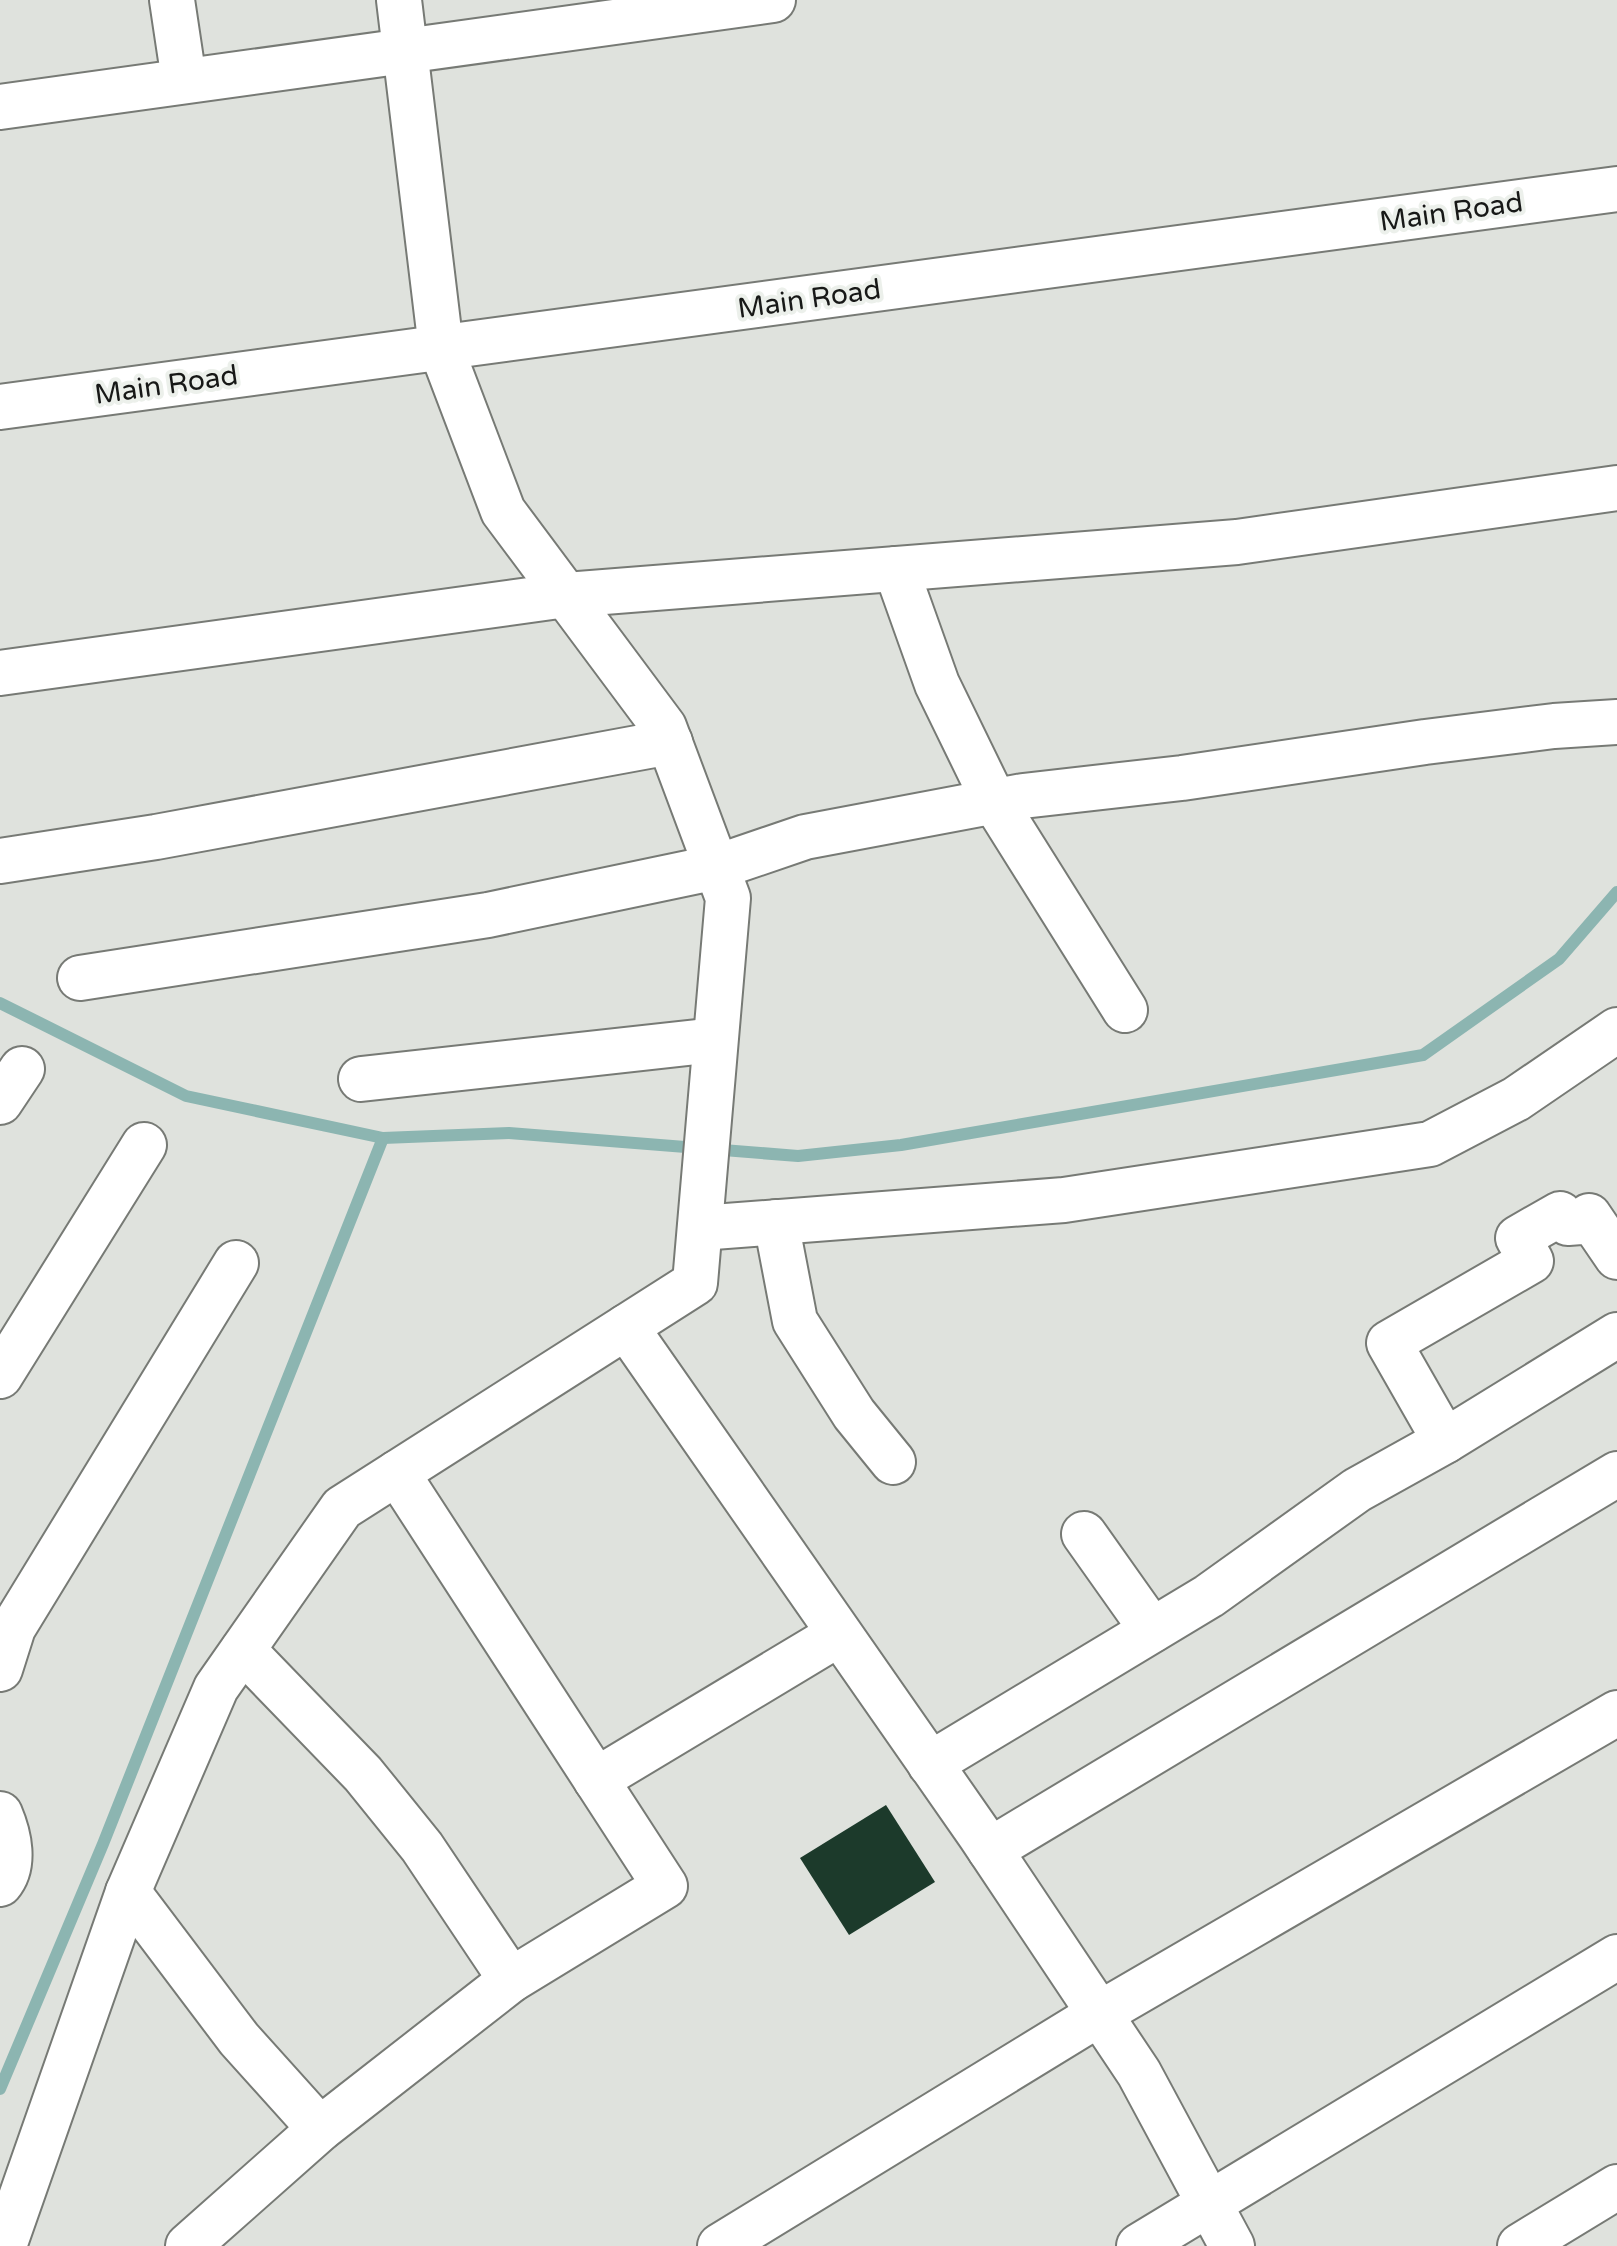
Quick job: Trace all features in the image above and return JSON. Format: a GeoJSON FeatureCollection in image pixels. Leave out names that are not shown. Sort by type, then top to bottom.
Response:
{"type":"FeatureCollection","features":[{"type":"Feature","properties":{"kind":"street"},"geometry":{"type":"LineString","coordinates":[[172,0],[184,80]]}},
{"type":"Feature","properties":{"kind":"street"},"geometry":{"type":"LineString","coordinates":[[4,2246],[128,1892],[216,1688],[342,1508],[695,1283],[728,898],[664,727],[503,511],[441,348],[399,0]]}},
{"type":"Feature","properties":{"kind":"street"},"geometry":{"type":"LineString","coordinates":[[0,107],[773,0]]}},
{"type":"Feature","properties":{"kind":"street","name":"Main Road"},"geometry":{"type":"LineString","coordinates":[[0,407],[1617,189]]}},
{"type":"Feature","properties":{"kind":"street"},"geometry":{"type":"LineString","coordinates":[[0,673],[566,595],[1237,542],[1617,488]]}},
{"type":"Feature","properties":{"kind":"street"},"geometry":{"type":"LineString","coordinates":[[896,569],[937,684],[994,801],[1125,1010]]}},
{"type":"Feature","properties":{"kind":"street"},"geometry":{"type":"LineString","coordinates":[[80,978],[488,915],[717,867],[805,837],[994,801],[1182,778],[1425,742],[1554,726],[1617,722]]}},
{"type":"Feature","properties":{"kind":"street"},"geometry":{"type":"LineString","coordinates":[[0,861],[171,835],[670,742]]}},
{"type":"Feature","properties":{"kind":"street"},"geometry":{"type":"LineString","coordinates":[[701,1214],[776,1222],[1064,1200],[1430,1144],[1516,1099],[1617,1030]]}},
{"type":"Feature","properties":{"kind":"street"},"geometry":{"type":"LineString","coordinates":[[361,1079],[715,1040]]}},
{"type":"Feature","properties":{"kind":"street"},"geometry":{"type":"LineString","coordinates":[[0,1376],[144,1145]]}},
{"type":"Feature","properties":{"kind":"street"},"geometry":{"type":"LineString","coordinates":[[1445,1441],[1389,1343],[1531,1261],[1518,1238],[1560,1214],[1568,1223],[1581,1222],[1589,1216],[1617,1257]]}},
{"type":"Feature","properties":{"kind":"street"},"geometry":{"type":"LineString","coordinates":[[776,1222],[795,1321],[854,1414],[893,1462]]}},
{"type":"Feature","properties":{"kind":"street"},"geometry":{"type":"LineString","coordinates":[[0,1669],[6,1628],[236,1263]]}},
{"type":"Feature","properties":{"kind":"street"},"geometry":{"type":"LineString","coordinates":[[626,1327],[990,1850],[1139,2073],[1232,2246]]}},
{"type":"Feature","properties":{"kind":"street"},"geometry":{"type":"LineString","coordinates":[[930,1764],[1209,1596],[1357,1490],[1445,1441],[1617,1335]]}},
{"type":"Feature","properties":{"kind":"street"},"geometry":{"type":"LineString","coordinates":[[188,2246],[320,2129],[511,1980],[665,1886],[397,1473]]}},
{"type":"Feature","properties":{"kind":"street"},"geometry":{"type":"LineString","coordinates":[[990,1850],[1617,1474]]}},
{"type":"Feature","properties":{"kind":"street"},"geometry":{"type":"LineString","coordinates":[[1084,1534],[1152,1630]]}},
{"type":"Feature","properties":{"kind":"street"},"geometry":{"type":"LineString","coordinates":[[596,1780],[839,1634]]}},
{"type":"Feature","properties":{"kind":"street"},"geometry":{"type":"LineString","coordinates":[[243,1650],[373,1786],[422,1847],[511,1980]]}},
{"type":"Feature","properties":{"kind":"street"},"geometry":{"type":"LineString","coordinates":[[720,2246],[1099,2014],[1617,1713]]}},
{"type":"Feature","properties":{"kind":"street"},"geometry":{"type":"LineString","coordinates":[[0,1814],[6,1829],[9,1864],[6,1878],[0,1884]]}},
{"type":"Feature","properties":{"kind":"street"},"geometry":{"type":"LineString","coordinates":[[128,1892],[239,2039],[320,2129]]}},
{"type":"Feature","properties":{"kind":"street"},"geometry":{"type":"LineString","coordinates":[[1139,2246],[1617,1957]]}},
{"type":"Feature","properties":{"kind":"street"},"geometry":{"type":"LineString","coordinates":[[1520,2246],[1617,2187]]}},
{"type":"Feature","properties":{"kind":"building"},"geometry":{"type":"Polygon","coordinates":[[[886,1805],[935,1882],[849,1935],[800,1858],[886,1805]]]}},
{"type":"Feature","properties":{"kind":"waterway"},"geometry":{"type":"LineString","coordinates":[[0,1003],[186,1096],[383,1138],[509,1133],[798,1156],[901,1145],[1423,1055],[1559,959],[1617,892]]}},
{"type":"Feature","properties":{"kind":"waterway"},"geometry":{"type":"LineString","coordinates":[[0,2089],[103,1844],[383,1138]]}}]}
